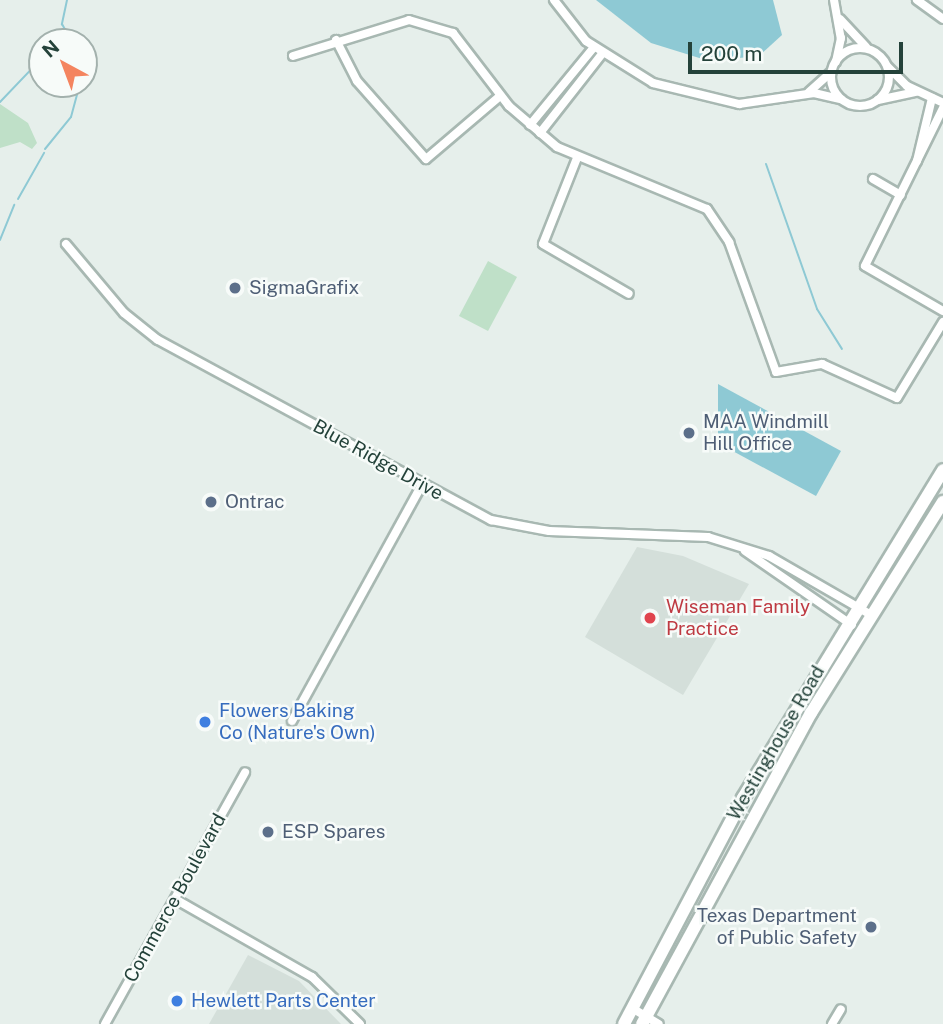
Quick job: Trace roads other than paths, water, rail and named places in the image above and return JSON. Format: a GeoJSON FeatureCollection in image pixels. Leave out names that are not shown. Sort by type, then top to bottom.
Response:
{"type":"FeatureCollection","features":[{"type":"Feature","properties":{"kind":"main road","name":"Westinghouse Road"},"geometry":{"type":"LineString","coordinates":[[628,1019],[706,863],[856,607],[943,470]]}},
{"type":"Feature","properties":{"kind":"main road","name":"Westinghouse Road"},"geometry":{"type":"LineString","coordinates":[[644,1020],[720,871],[861,631],[943,502]]}},
{"type":"Feature","properties":{"kind":"street"},"geometry":{"type":"LineString","coordinates":[[554,0],[603,54],[653,83],[718,100],[765,105],[803,95],[841,99],[858,106],[916,92]]}},
{"type":"Feature","properties":{"kind":"street"},"geometry":{"type":"LineString","coordinates":[[803,95],[831,72],[836,61],[837,12],[834,0]]}},
{"type":"Feature","properties":{"kind":"street"},"geometry":{"type":"LineString","coordinates":[[917,0],[943,19]]}},
{"type":"Feature","properties":{"kind":"street"},"geometry":{"type":"LineString","coordinates":[[837,12],[869,49],[916,92],[943,105],[865,266],[943,311]]}},
{"type":"Feature","properties":{"kind":"street"},"geometry":{"type":"LineString","coordinates":[[293,56],[336,40],[409,20],[442,27],[500,96],[540,132],[578,158],[688,198],[712,215],[729,242],[776,372],[822,364],[897,398],[943,322]]}},
{"type":"Feature","properties":{"kind":"street"},"geometry":{"type":"LineString","coordinates":[[336,40],[357,81],[426,159],[500,96]]}},
{"type":"Feature","properties":{"kind":"street"},"geometry":{"type":"LineString","coordinates":[[530,125],[594,47]]}},
{"type":"Feature","properties":{"kind":"street"},"geometry":{"type":"LineString","coordinates":[[836,61],[847,51],[869,49]]}},
{"type":"Feature","properties":{"kind":"street"},"geometry":{"type":"LineString","coordinates":[[540,132],[603,54]]}},
{"type":"Feature","properties":{"kind":"street"},"geometry":{"type":"LineString","coordinates":[[875,101],[888,79],[885,62]]}},
{"type":"Feature","properties":{"kind":"street"},"geometry":{"type":"LineString","coordinates":[[831,72],[841,99]]}},
{"type":"Feature","properties":{"kind":"street"},"geometry":{"type":"LineString","coordinates":[[916,164],[932,98]]}},
{"type":"Feature","properties":{"kind":"street"},"geometry":{"type":"LineString","coordinates":[[578,158],[543,244],[629,294]]}},
{"type":"Feature","properties":{"kind":"street"},"geometry":{"type":"LineString","coordinates":[[873,179],[901,195]]}},
{"type":"Feature","properties":{"kind":"street","name":"Blue Ridge Drive"},"geometry":{"type":"LineString","coordinates":[[66,244],[124,313],[158,340],[491,520],[528,529],[678,531],[769,556],[871,615]]}},
{"type":"Feature","properties":{"kind":"street"},"geometry":{"type":"LineString","coordinates":[[292,721],[422,485]]}},
{"type":"Feature","properties":{"kind":"street","name":"Blue Ridge Drive"},"geometry":{"type":"LineString","coordinates":[[743,549],[861,631]]}},
{"type":"Feature","properties":{"kind":"street","name":"Commerce Boulevard"},"geometry":{"type":"LineString","coordinates":[[105,1024],[245,772]]}},
{"type":"Feature","properties":{"kind":"street"},"geometry":{"type":"LineString","coordinates":[[175,899],[312,977],[360,1024]]}},
{"type":"Feature","properties":{"kind":"street"},"geometry":{"type":"LineString","coordinates":[[832,1024],[841,1009]]}},
{"type":"Feature","properties":{"kind":"street"},"geometry":{"type":"LineString","coordinates":[[628,1019],[659,1024]]}},
{"type":"Feature","properties":{"kind":"water"},"geometry":{"type":"Polygon","coordinates":[[[596,0],[773,0],[782,35],[759,56],[709,61],[651,43],[596,0]]]}},
{"type":"Feature","properties":{"kind":"water"},"geometry":{"type":"Polygon","coordinates":[[[718,384],[841,451],[816,496],[718,443],[718,384]]]}},
{"type":"Feature","properties":{"kind":"waterway"},"geometry":{"type":"LineString","coordinates":[[64,28],[62,24],[67,0]]}},
{"type":"Feature","properties":{"kind":"waterway"},"geometry":{"type":"LineString","coordinates":[[0,102],[28,73]]}},
{"type":"Feature","properties":{"kind":"waterway"},"geometry":{"type":"LineString","coordinates":[[45,149],[71,117],[76,98]]}},
{"type":"Feature","properties":{"kind":"waterway"},"geometry":{"type":"LineString","coordinates":[[18,199],[44,153]]}},
{"type":"Feature","properties":{"kind":"waterway"},"geometry":{"type":"LineString","coordinates":[[766,164],[817,309],[842,349]]}},
{"type":"Feature","properties":{"kind":"waterway"},"geometry":{"type":"LineString","coordinates":[[0,240],[14,205]]}},
{"type":"Feature","properties":{"kind":"place","name":"SigmaGrafix"},"geometry":{"type":"Point","coordinates":[235,288]}},
{"type":"Feature","properties":{"kind":"place","name":"MAA Windmill Hill Office"},"geometry":{"type":"Point","coordinates":[689,433]}},
{"type":"Feature","properties":{"kind":"place","name":"Ontrac"},"geometry":{"type":"Point","coordinates":[211,502]}},
{"type":"Feature","properties":{"kind":"place","name":"Wiseman Family Practice"},"geometry":{"type":"Point","coordinates":[650,618]}},
{"type":"Feature","properties":{"kind":"place","name":"Flowers Baking Co (Nature's Own)"},"geometry":{"type":"Point","coordinates":[205,722]}},
{"type":"Feature","properties":{"kind":"place","name":"ESP Spares"},"geometry":{"type":"Point","coordinates":[268,832]}},
{"type":"Feature","properties":{"kind":"place","name":"Texas Department of Public Safety"},"geometry":{"type":"Point","coordinates":[871,927]}},
{"type":"Feature","properties":{"kind":"place","name":"Hewlett Parts Center"},"geometry":{"type":"Point","coordinates":[177,1001]}}]}
